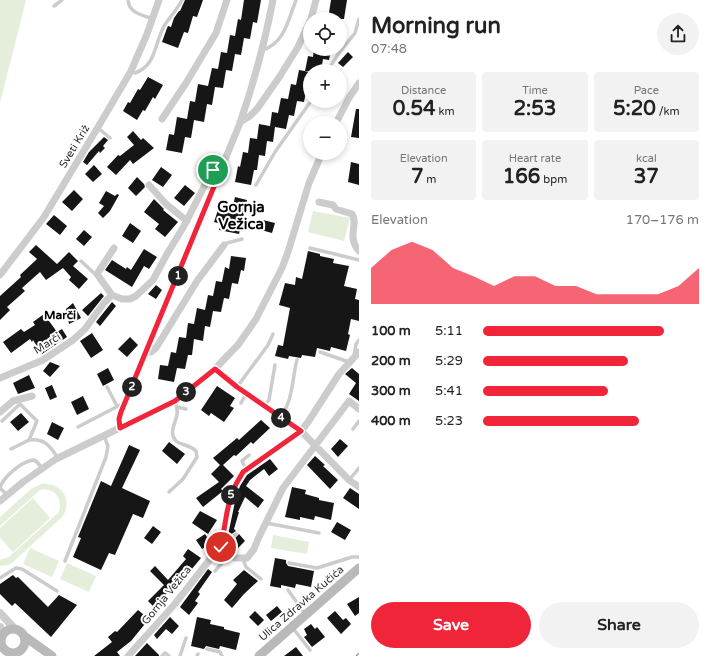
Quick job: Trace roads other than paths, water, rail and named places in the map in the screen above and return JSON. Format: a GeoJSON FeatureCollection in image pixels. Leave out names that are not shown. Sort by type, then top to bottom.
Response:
{"type":"FeatureCollection","features":[{"type":"Feature","properties":{"kind":"main road","name":"Ulica Zdravka Kučića"},"geometry":{"type":"LineString","coordinates":[[259,656],[359,568]]}},
{"type":"Feature","properties":{"kind":"main road"},"geometry":{"type":"LineString","coordinates":[[15,629],[24,636],[52,656],[35,651],[15,653],[6,651],[1,640],[6,631],[15,629]]}},
{"type":"Feature","properties":{"kind":"main road"},"geometry":{"type":"LineString","coordinates":[[15,653],[24,644],[24,636]]}},
{"type":"Feature","properties":{"kind":"street","name":"Sveti Križ"},"geometry":{"type":"LineString","coordinates":[[0,275],[44,217],[131,71],[153,19],[159,0]]}},
{"type":"Feature","properties":{"kind":"street"},"geometry":{"type":"LineString","coordinates":[[162,119],[216,33],[227,0]]}},
{"type":"Feature","properties":{"kind":"street"},"geometry":{"type":"LineString","coordinates":[[120,428],[119,419],[125,403],[240,123],[254,81],[273,0]]}},
{"type":"Feature","properties":{"kind":"street"},"geometry":{"type":"LineString","coordinates":[[312,12],[316,0]]}},
{"type":"Feature","properties":{"kind":"street"},"geometry":{"type":"LineString","coordinates":[[240,123],[257,109],[280,76],[298,47],[303,36]]}},
{"type":"Feature","properties":{"kind":"street"},"geometry":{"type":"LineString","coordinates":[[340,116],[359,83]]}},
{"type":"Feature","properties":{"kind":"street"},"geometry":{"type":"LineString","coordinates":[[0,501],[42,468],[58,458],[120,428],[176,404],[215,369],[238,345],[262,308],[272,289],[288,252],[307,188],[319,160]]}},
{"type":"Feature","properties":{"kind":"street"},"geometry":{"type":"LineString","coordinates":[[114,248],[99,270],[98,276],[112,295],[122,299],[136,296],[144,290],[154,278],[187,221],[212,171],[214,170],[220,172]]}},
{"type":"Feature","properties":{"kind":"street"},"geometry":{"type":"LineString","coordinates":[[149,185],[166,204],[187,221]]}},
{"type":"Feature","properties":{"kind":"street"},"geometry":{"type":"LineString","coordinates":[[320,202],[333,205],[336,209],[352,214],[354,219],[353,242],[359,251]]}},
{"type":"Feature","properties":{"kind":"street"},"geometry":{"type":"LineString","coordinates":[[147,351],[152,352],[156,348],[201,276],[224,245]]}},
{"type":"Feature","properties":{"kind":"street","name":"Marči"},"geometry":{"type":"LineString","coordinates":[[0,378],[43,360],[68,343],[84,329],[112,295]]}},
{"type":"Feature","properties":{"kind":"street"},"geometry":{"type":"LineString","coordinates":[[354,357],[339,374],[301,431],[246,469],[231,495],[221,547],[235,558],[247,558],[254,548],[283,488],[349,401],[359,410]]}},
{"type":"Feature","properties":{"kind":"street"},"geometry":{"type":"LineString","coordinates":[[215,369],[246,394],[301,431],[349,480],[359,487]]}},
{"type":"Feature","properties":{"kind":"street"},"geometry":{"type":"LineString","coordinates":[[0,412],[13,401],[32,396]]}},
{"type":"Feature","properties":{"kind":"street","name":"Gornja Vežica"},"geometry":{"type":"LineString","coordinates":[[128,656],[174,605],[202,568],[221,547]]}},
{"type":"Feature","properties":{"kind":"street"},"geometry":{"type":"LineString","coordinates":[[0,613],[15,629]]}},
{"type":"Feature","properties":{"kind":"lane"},"geometry":{"type":"LineString","coordinates":[[54,6],[62,0]]}},
{"type":"Feature","properties":{"kind":"lane"},"geometry":{"type":"LineString","coordinates":[[128,0],[130,8],[133,11],[153,19]]}},
{"type":"Feature","properties":{"kind":"lane"},"geometry":{"type":"LineString","coordinates":[[131,71],[135,73],[141,70],[152,58],[165,23],[172,17],[175,9],[182,0]]}},
{"type":"Feature","properties":{"kind":"lane"},"geometry":{"type":"LineString","coordinates":[[262,50],[274,45],[282,35],[296,0]]}},
{"type":"Feature","properties":{"kind":"lane"},"geometry":{"type":"LineString","coordinates":[[332,64],[355,33],[359,19]]}},
{"type":"Feature","properties":{"kind":"lane"},"geometry":{"type":"LineString","coordinates":[[256,185],[275,152],[306,108]]}},
{"type":"Feature","properties":{"kind":"lane"},"geometry":{"type":"LineString","coordinates":[[98,128],[110,138]]}},
{"type":"Feature","properties":{"kind":"lane"},"geometry":{"type":"LineString","coordinates":[[224,245],[242,239]]}},
{"type":"Feature","properties":{"kind":"lane"},"geometry":{"type":"LineString","coordinates":[[310,248],[359,260]]}},
{"type":"Feature","properties":{"kind":"lane"},"geometry":{"type":"LineString","coordinates":[[81,260],[98,276]]}},
{"type":"Feature","properties":{"kind":"lane"},"geometry":{"type":"LineString","coordinates":[[237,387],[268,345],[273,334]]}},
{"type":"Feature","properties":{"kind":"lane"},"geometry":{"type":"LineString","coordinates":[[320,352],[354,357],[356,344],[359,340]]}},
{"type":"Feature","properties":{"kind":"lane"},"geometry":{"type":"LineString","coordinates":[[280,417],[284,413],[289,398],[297,360]]}},
{"type":"Feature","properties":{"kind":"lane"},"geometry":{"type":"LineString","coordinates":[[264,406],[269,400],[275,366]]}},
{"type":"Feature","properties":{"kind":"lane"},"geometry":{"type":"LineString","coordinates":[[106,387],[117,406]]}},
{"type":"Feature","properties":{"kind":"lane"},"geometry":{"type":"LineString","coordinates":[[241,403],[246,394]]}},
{"type":"Feature","properties":{"kind":"lane"},"geometry":{"type":"LineString","coordinates":[[78,427],[125,403]]}},
{"type":"Feature","properties":{"kind":"lane"},"geometry":{"type":"LineString","coordinates":[[2,421],[20,404],[37,421],[29,440]]}},
{"type":"Feature","properties":{"kind":"lane"},"geometry":{"type":"LineString","coordinates":[[176,404],[186,409]]}},
{"type":"Feature","properties":{"kind":"lane"},"geometry":{"type":"LineString","coordinates":[[168,492],[183,479],[197,457],[196,451],[191,446],[179,443],[173,437],[172,432],[177,416],[176,404]]}},
{"type":"Feature","properties":{"kind":"lane"},"geometry":{"type":"LineString","coordinates":[[353,429],[359,421]]}},
{"type":"Feature","properties":{"kind":"lane"},"geometry":{"type":"LineString","coordinates":[[65,561],[106,457],[108,446],[104,436]]}},
{"type":"Feature","properties":{"kind":"lane"},"geometry":{"type":"LineString","coordinates":[[12,449],[29,440],[35,439],[48,444],[58,458]]}},
{"type":"Feature","properties":{"kind":"lane"},"geometry":{"type":"LineString","coordinates":[[246,469],[242,461],[249,455]]}},
{"type":"Feature","properties":{"kind":"lane"},"geometry":{"type":"LineString","coordinates":[[6,495],[0,488],[4,479],[25,462],[30,460],[36,461],[42,468]]}},
{"type":"Feature","properties":{"kind":"lane"},"geometry":{"type":"LineString","coordinates":[[349,480],[359,468]]}},
{"type":"Feature","properties":{"kind":"lane"},"geometry":{"type":"LineString","coordinates":[[266,523],[319,533]]}},
{"type":"Feature","properties":{"kind":"lane"},"geometry":{"type":"LineString","coordinates":[[221,547],[236,534]]}},
{"type":"Feature","properties":{"kind":"lane"},"geometry":{"type":"LineString","coordinates":[[215,571],[230,554]]}},
{"type":"Feature","properties":{"kind":"lane"},"geometry":{"type":"LineString","coordinates":[[289,562],[317,568],[352,557],[359,557]]}},
{"type":"Feature","properties":{"kind":"lane"},"geometry":{"type":"LineString","coordinates":[[243,559],[246,567],[261,579]]}},
{"type":"Feature","properties":{"kind":"lane"},"geometry":{"type":"LineString","coordinates":[[0,578],[16,568],[22,569],[58,591]]}},
{"type":"Feature","properties":{"kind":"lane"},"geometry":{"type":"LineString","coordinates":[[288,590],[305,614]]}},
{"type":"Feature","properties":{"kind":"lane"},"geometry":{"type":"LineString","coordinates":[[292,626],[310,650]]}},
{"type":"Feature","properties":{"kind":"lane"},"geometry":{"type":"LineString","coordinates":[[180,656],[186,638]]}},
{"type":"Feature","properties":{"kind":"lane"},"geometry":{"type":"LineString","coordinates":[[207,648],[220,652],[222,656]]}},
{"type":"Feature","properties":{"kind":"lane"},"geometry":{"type":"LineString","coordinates":[[162,656],[165,653],[169,656]]}},
{"type":"Feature","properties":{"kind":"district","name":"Gornja Vežica"},"geometry":{"type":"Point","coordinates":[241,216]}},
{"type":"Feature","properties":{"kind":"district","name":"Marči"},"geometry":{"type":"Point","coordinates":[60,315]}}]}
